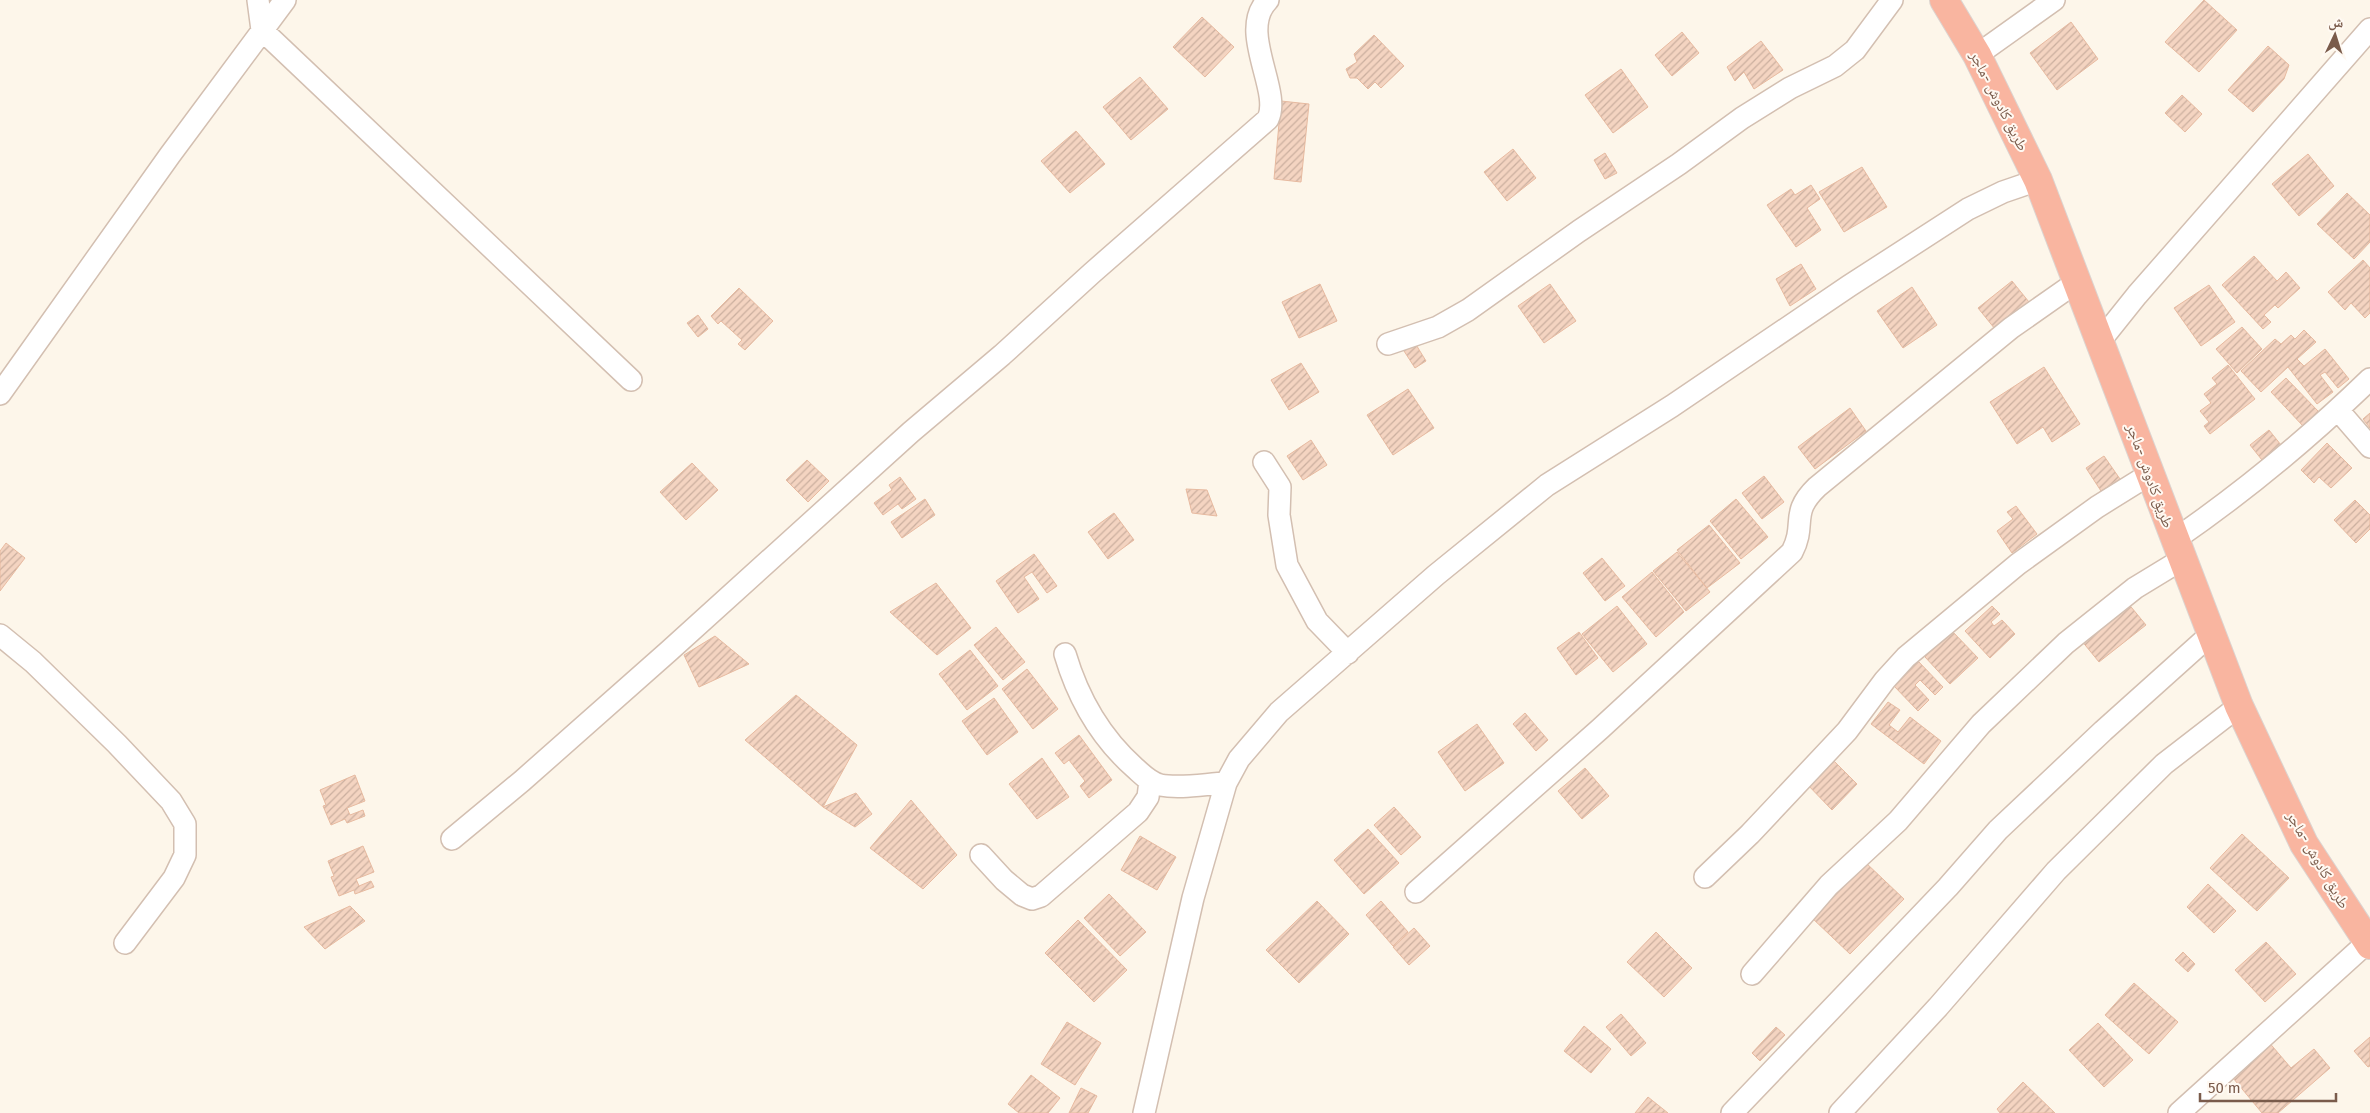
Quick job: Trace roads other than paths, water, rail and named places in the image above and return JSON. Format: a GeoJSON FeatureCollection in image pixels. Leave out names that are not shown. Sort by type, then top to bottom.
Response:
{"type":"FeatureCollection","features":[{"type":"Feature","properties":{"kind":"highway","name":"طريق كادوش -ماجر"},"geometry":{"type":"LineString","coordinates":[[1944,0],[1977,55],[2038,180],[2101,340],[2178,550],[2238,706],[2304,844],[2369,944]]}},
{"type":"Feature","properties":{"kind":"street"},"geometry":{"type":"LineString","coordinates":[[258,0],[262,30],[632,380]]}},
{"type":"Feature","properties":{"kind":"street"},"geometry":{"type":"LineString","coordinates":[[0,394],[285,0]]}},
{"type":"Feature","properties":{"kind":"street"},"geometry":{"type":"LineString","coordinates":[[452,839],[522,781],[911,432],[1002,355],[1092,273],[1268,119],[1272,108],[1271,94],[1263,72],[1257,28],[1260,13],[1268,0]]}},
{"type":"Feature","properties":{"kind":"street"},"geometry":{"type":"LineString","coordinates":[[1388,344],[1438,327],[1468,310],[1550,251],[1679,164],[1742,118],[1790,88],[1835,66],[1855,50],[1892,0]]}},
{"type":"Feature","properties":{"kind":"street"},"geometry":{"type":"LineString","coordinates":[[1977,55],[2054,0]]}},
{"type":"Feature","properties":{"kind":"street"},"geometry":{"type":"LineString","coordinates":[[2101,340],[2137,295],[2370,29]]}},
{"type":"Feature","properties":{"kind":"street"},"geometry":{"type":"LineString","coordinates":[[1144,1113],[1193,898],[1226,783],[1239,760],[1279,712],[1436,575],[1546,485],[1672,406],[1848,286],[1968,209],[2003,192],[2038,180]]}},
{"type":"Feature","properties":{"kind":"street"},"geometry":{"type":"LineString","coordinates":[[1416,892],[1600,729],[1792,552],[1797,542],[1800,506],[1816,487],[2011,328],[2078,282]]}},
{"type":"Feature","properties":{"kind":"street"},"geometry":{"type":"LineString","coordinates":[[1752,974],[1803,918],[1829,885],[1898,821],[1981,724],[2044,663],[2128,594],[2235,498],[2338,410],[2370,379]]}},
{"type":"Feature","properties":{"kind":"street"},"geometry":{"type":"LineString","coordinates":[[2338,410],[2370,447]]}},
{"type":"Feature","properties":{"kind":"street"},"geometry":{"type":"LineString","coordinates":[[1264,462],[1280,487],[1279,515],[1287,565],[1317,621],[1348,653]]}},
{"type":"Feature","properties":{"kind":"street"},"geometry":{"type":"LineString","coordinates":[[1705,877],[1750,834],[1847,731],[1885,680],[1906,657],[2018,564],[2097,506],[2150,474]]}},
{"type":"Feature","properties":{"kind":"street"},"geometry":{"type":"LineString","coordinates":[[0,635],[33,662],[117,744],[171,801],[185,824],[184,854],[174,878],[125,943]]}},
{"type":"Feature","properties":{"kind":"street"},"geometry":{"type":"LineString","coordinates":[[1732,1113],[1948,887],[1998,830],[2103,731],[2210,635]]}},
{"type":"Feature","properties":{"kind":"street"},"geometry":{"type":"LineString","coordinates":[[1065,654],[1073,681],[1106,739],[1150,781],[1162,785],[1180,786],[1226,783]]}},
{"type":"Feature","properties":{"kind":"street"},"geometry":{"type":"LineString","coordinates":[[1840,1113],[1938,1008],[2056,871],[2164,764],[2238,706]]}},
{"type":"Feature","properties":{"kind":"street"},"geometry":{"type":"LineString","coordinates":[[981,855],[1022,895],[1032,900],[1041,896],[1138,812],[1148,797],[1150,781]]}},
{"type":"Feature","properties":{"kind":"street"},"geometry":{"type":"LineString","coordinates":[[2179,1113],[2369,944]]}}]}
